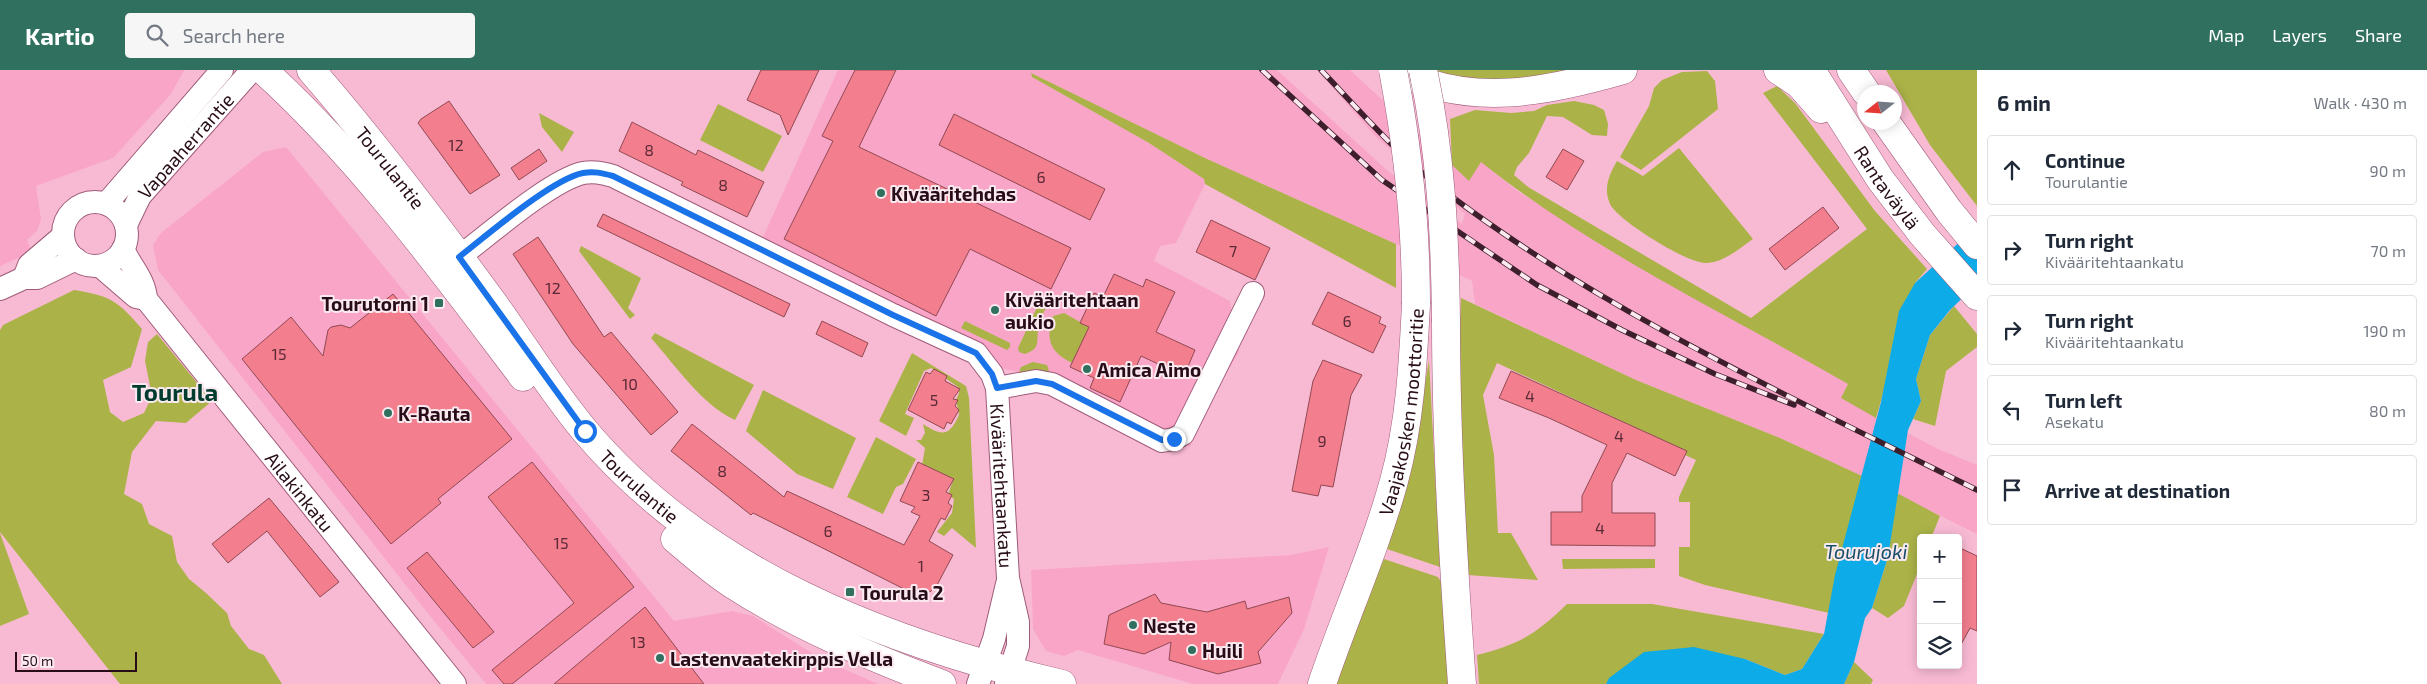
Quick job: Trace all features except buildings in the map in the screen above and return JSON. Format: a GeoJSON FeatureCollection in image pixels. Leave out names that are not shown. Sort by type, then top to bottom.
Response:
{"type":"FeatureCollection","features":[{"type":"Feature","properties":{"kind":"main road","name":"Tourulantie"},"geometry":{"type":"LineString","coordinates":[[263,70],[302,106],[381,194],[565,432],[606,480],[732,584],[844,644],[942,684]]}},
{"type":"Feature","properties":{"kind":"main road","name":"Tourulantie"},"geometry":{"type":"LineString","coordinates":[[311,70],[383,156],[585,431],[618,465],[699,536],[745,566],[845,615],[995,676],[1062,684]]}},
{"type":"Feature","properties":{"kind":"main road"},"geometry":{"type":"LineString","coordinates":[[1395,70],[1412,78],[1477,93],[1508,93],[1570,85],[1624,70]]}},
{"type":"Feature","properties":{"kind":"main road","name":"Vaajakosken moottoritie"},"geometry":{"type":"LineString","coordinates":[[1322,684],[1358,590],[1395,480],[1407,421],[1416,304],[1416,240],[1410,177],[1395,70]]}},
{"type":"Feature","properties":{"kind":"main road","name":"Vaajakosken moottoritie"},"geometry":{"type":"LineString","coordinates":[[1423,70],[1432,112],[1441,178],[1446,321],[1446,414],[1450,509],[1462,684]]}},
{"type":"Feature","properties":{"kind":"main road"},"geometry":{"type":"LineString","coordinates":[[1778,70],[1799,84],[1880,179]]}},
{"type":"Feature","properties":{"kind":"main road","name":"Rantaväylä"},"geometry":{"type":"LineString","coordinates":[[1811,70],[1880,179],[1922,234],[1977,296]]}},
{"type":"Feature","properties":{"kind":"main road"},"geometry":{"type":"LineString","coordinates":[[1851,70],[1861,85]]}},
{"type":"Feature","properties":{"kind":"main road"},"geometry":{"type":"LineString","coordinates":[[1865,70],[1873,85]]}},
{"type":"Feature","properties":{"kind":"main road","name":"Rantaväylä"},"geometry":{"type":"LineString","coordinates":[[1891,130],[1948,211],[1977,245]]}},
{"type":"Feature","properties":{"kind":"main road"},"geometry":{"type":"LineString","coordinates":[[1897,130],[1918,169]]}},
{"type":"Feature","properties":{"kind":"street","name":"Vapaaherrantie"},"geometry":{"type":"LineString","coordinates":[[126,225],[140,196],[252,70]]}},
{"type":"Feature","properties":{"kind":"street","name":"Vapaaherrantie"},"geometry":{"type":"LineString","coordinates":[[106,204],[216,74]]}},
{"type":"Feature","properties":{"kind":"street","name":"Kivääritehtaankatu"},"geometry":{"type":"LineString","coordinates":[[459,257],[490,232],[568,178],[596,171],[613,176],[893,315],[976,353],[992,374],[997,388],[1008,578],[994,639],[995,676]]}},
{"type":"Feature","properties":{"kind":"street"},"geometry":{"type":"LineString","coordinates":[[96,202],[106,204],[114,209],[126,225],[127,235],[123,248],[109,262],[100,266],[89,265],[76,259],[65,245],[63,236],[67,218],[80,206],[96,202]]}},
{"type":"Feature","properties":{"kind":"street"},"geometry":{"type":"LineString","coordinates":[[24,278],[29,265],[63,236]]}},
{"type":"Feature","properties":{"kind":"street","name":"Ailakinkatu"},"geometry":{"type":"LineString","coordinates":[[123,248],[145,285],[146,300]]}},
{"type":"Feature","properties":{"kind":"street"},"geometry":{"type":"LineString","coordinates":[[0,290],[24,278],[37,278],[76,259]]}},
{"type":"Feature","properties":{"kind":"street","name":"Ailakinkatu"},"geometry":{"type":"LineString","coordinates":[[100,266],[136,297],[146,300],[455,684]]}},
{"type":"Feature","properties":{"kind":"street"},"geometry":{"type":"LineString","coordinates":[[997,388],[1036,381],[1052,384],[1162,440],[1174,439],[1183,434],[1253,293]]}},
{"type":"Feature","properties":{"kind":"shaded area"},"geometry":{"type":"Polygon","coordinates":[[[0,70],[184,70],[171,94],[113,158],[36,186],[41,219],[37,231],[27,240],[32,252],[0,266],[0,70]]]}},
{"type":"Feature","properties":{"kind":"shaded area"},"geometry":{"type":"Polygon","coordinates":[[[838,70],[1277,70],[1388,171],[1462,224],[1465,214],[1375,136],[1317,70],[1350,70],[1469,180],[1481,162],[1520,193],[1848,384],[1841,398],[1938,449],[1977,465],[1977,534],[1780,438],[1636,380],[1475,304],[1472,281],[1396,244],[1205,158],[1031,73],[1032,77],[1149,143],[1204,179],[1205,184],[1176,243],[1160,246],[1154,261],[1230,301],[1239,352],[1215,392],[1190,447],[1035,371],[1019,372],[1005,369],[760,244],[838,70]]]}},
{"type":"Feature","properties":{"kind":"shaded area"},"geometry":{"type":"Polygon","coordinates":[[[286,147],[674,621],[732,611],[753,616],[823,660],[878,684],[486,684],[430,616],[158,270],[153,245],[161,233],[263,152],[286,147]]]}},
{"type":"Feature","properties":{"kind":"shaded area"},"geometry":{"type":"Polygon","coordinates":[[[1329,547],[1304,629],[1278,684],[1193,684],[1078,650],[1064,656],[1046,651],[1033,629],[1031,570],[1291,555],[1329,547]]]}},
{"type":"Feature","properties":{"kind":"green space"},"geometry":{"type":"Polygon","coordinates":[[[1437,70],[1594,70],[1476,84],[1438,73],[1437,70]]]}},
{"type":"Feature","properties":{"kind":"green space"},"geometry":{"type":"Polygon","coordinates":[[[1886,70],[1977,70],[1977,206],[1930,145],[1902,97],[1902,85],[1895,85],[1886,70]]]}},
{"type":"Feature","properties":{"kind":"green space"},"geometry":{"type":"Polygon","coordinates":[[[1707,71],[1715,81],[1718,109],[1641,170],[1620,157],[1649,106],[1654,88],[1662,80],[1682,72],[1707,71]]]}},
{"type":"Feature","properties":{"kind":"green space"},"geometry":{"type":"Polygon","coordinates":[[[1031,73],[1205,158],[1396,244],[1396,288],[1205,184],[1204,179],[1149,143],[1032,77],[1031,73]]]}},
{"type":"Feature","properties":{"kind":"green space"},"geometry":{"type":"Polygon","coordinates":[[[1777,86],[1795,103],[1875,211],[1927,269],[1915,283],[1876,418],[1841,398],[1848,384],[1614,253],[1524,194],[1481,162],[1469,181],[1452,165],[1450,119],[1475,110],[1511,113],[1534,111],[1547,105],[1574,101],[1594,105],[1604,110],[1608,124],[1607,136],[1592,135],[1563,117],[1547,116],[1529,153],[1517,167],[1514,175],[1528,187],[1751,318],[1867,229],[1763,93],[1777,86]]]}},
{"type":"Feature","properties":{"kind":"green space"},"geometry":{"type":"Polygon","coordinates":[[[718,104],[782,136],[763,172],[700,140],[718,104]]]}},
{"type":"Feature","properties":{"kind":"green space"},"geometry":{"type":"Polygon","coordinates":[[[539,113],[574,132],[562,152],[542,127],[539,113]]]}},
{"type":"Feature","properties":{"kind":"green space"},"geometry":{"type":"Polygon","coordinates":[[[1679,148],[1753,239],[1719,261],[1706,263],[1697,261],[1670,249],[1625,220],[1610,204],[1607,187],[1617,161],[1643,176],[1679,148]]]}},
{"type":"Feature","properties":{"kind":"green space"},"geometry":{"type":"Polygon","coordinates":[[[581,246],[641,278],[628,308],[635,315],[630,319],[579,251],[581,246]]]}},
{"type":"Feature","properties":{"kind":"green space"},"geometry":{"type":"Polygon","coordinates":[[[74,290],[113,301],[142,329],[131,367],[103,380],[110,412],[123,422],[144,413],[152,396],[145,361],[148,342],[157,334],[212,401],[186,423],[156,421],[132,452],[124,494],[142,504],[149,524],[172,536],[177,562],[189,579],[227,613],[231,626],[249,649],[264,655],[282,684],[120,684],[0,532],[0,330],[3,325],[74,290]]]}},
{"type":"Feature","properties":{"kind":"green space"},"geometry":{"type":"Polygon","coordinates":[[[1461,298],[1636,380],[1780,438],[1862,476],[1829,613],[1705,585],[1679,576],[1679,547],[1690,547],[1690,502],[1679,502],[1679,497],[1696,460],[1685,455],[1686,451],[1497,363],[1483,395],[1494,455],[1498,533],[1511,533],[1538,580],[1468,575],[1458,394],[1461,298]]]}},
{"type":"Feature","properties":{"kind":"green space"},"geometry":{"type":"Polygon","coordinates":[[[1039,303],[1047,306],[1040,322],[1036,346],[1031,352],[1025,354],[1019,352],[1018,348],[1039,303]]]}},
{"type":"Feature","properties":{"kind":"green space"},"geometry":{"type":"Polygon","coordinates":[[[1954,306],[1977,334],[1977,347],[1946,371],[1935,426],[1913,419],[1921,401],[1916,379],[1930,335],[1954,306]]]}},
{"type":"Feature","properties":{"kind":"green space"},"geometry":{"type":"Polygon","coordinates":[[[1064,313],[1089,327],[1072,363],[1054,350],[1050,339],[1053,316],[1064,313]]]}},
{"type":"Feature","properties":{"kind":"green space"},"geometry":{"type":"Polygon","coordinates":[[[965,321],[1010,343],[1010,347],[1007,350],[961,328],[965,321]]]}},
{"type":"Feature","properties":{"kind":"green space"},"geometry":{"type":"Polygon","coordinates":[[[655,333],[754,385],[735,420],[711,404],[690,384],[651,338],[655,333]]]}},
{"type":"Feature","properties":{"kind":"green space"},"geometry":{"type":"Polygon","coordinates":[[[912,353],[966,386],[969,398],[976,548],[952,528],[944,536],[937,532],[952,513],[954,499],[948,495],[953,480],[922,465],[925,448],[916,440],[921,440],[925,433],[923,424],[940,432],[948,431],[952,427],[959,415],[956,400],[959,393],[958,387],[931,368],[924,371],[905,414],[914,418],[906,436],[879,421],[912,353]]]}},
{"type":"Feature","properties":{"kind":"green space"},"geometry":{"type":"Polygon","coordinates":[[[1429,360],[1440,567],[1387,549],[1412,460],[1429,360]]]}},
{"type":"Feature","properties":{"kind":"green space"},"geometry":{"type":"Polygon","coordinates":[[[1033,362],[1047,365],[1050,374],[1019,372],[1021,367],[1033,362]]]}},
{"type":"Feature","properties":{"kind":"green space"},"geometry":{"type":"Polygon","coordinates":[[[763,390],[856,438],[833,489],[797,474],[746,431],[763,390]]]}},
{"type":"Feature","properties":{"kind":"green space"},"geometry":{"type":"Polygon","coordinates":[[[876,437],[916,459],[903,484],[896,487],[883,514],[847,497],[876,437]]]}},
{"type":"Feature","properties":{"kind":"green space"},"geometry":{"type":"Polygon","coordinates":[[[1897,493],[1940,516],[1933,534],[1917,534],[1917,574],[1904,606],[1888,618],[1872,608],[1888,557],[1897,493]]]}},
{"type":"Feature","properties":{"kind":"green space"},"geometry":{"type":"Polygon","coordinates":[[[0,533],[29,614],[0,626],[0,533]]]}},
{"type":"Feature","properties":{"kind":"green space"},"geometry":{"type":"Polygon","coordinates":[[[1384,559],[1438,577],[1443,585],[1449,684],[1336,684],[1358,621],[1384,559]]]}},
{"type":"Feature","properties":{"kind":"green space"},"geometry":{"type":"Polygon","coordinates":[[[1562,559],[1655,559],[1655,568],[1563,569],[1562,559]]]}},
{"type":"Feature","properties":{"kind":"green space"},"geometry":{"type":"Polygon","coordinates":[[[1567,604],[1652,604],[1824,634],[1802,669],[1785,675],[1745,659],[1610,678],[1606,684],[1479,684],[1477,655],[1505,647],[1526,637],[1546,623],[1567,604]]]}},
{"type":"Feature","properties":{"kind":"green space"},"geometry":{"type":"Polygon","coordinates":[[[1854,662],[1873,680],[1871,684],[1844,684],[1854,662]]]}},
{"type":"Feature","properties":{"kind":"water","name":"Tourujoki"},"geometry":{"type":"Polygon","coordinates":[[[1977,226],[1977,284],[1950,310],[1930,335],[1916,379],[1921,401],[1908,430],[1888,557],[1872,608],[1865,618],[1854,662],[1844,684],[1606,684],[1609,678],[1644,652],[1694,647],[1745,659],[1785,675],[1802,669],[1824,634],[1835,575],[1881,402],[1899,311],[1915,283],[1977,226]]]}},
{"type":"Feature","properties":{"kind":"railway"},"geometry":{"type":"LineString","coordinates":[[1262,70],[1382,180],[1537,285],[1622,330],[1715,374],[1794,405]]}},
{"type":"Feature","properties":{"kind":"railway"},"geometry":{"type":"LineString","coordinates":[[1321,70],[1383,136],[1416,167],[1451,196],[1512,240],[1576,280],[1707,355],[1977,490]]}},
{"type":"Feature","properties":{"kind":"place","name":"Kivääritehdas"},"geometry":{"type":"Point","coordinates":[881,193]}},
{"type":"Feature","properties":{"kind":"place","name":"Tourutorni 1"},"geometry":{"type":"Point","coordinates":[439,303]}},
{"type":"Feature","properties":{"kind":"place","name":"Kivääritehtaan aukio"},"geometry":{"type":"Point","coordinates":[995,310]}},
{"type":"Feature","properties":{"kind":"place","name":"Amica Aimo"},"geometry":{"type":"Point","coordinates":[1087,369]}},
{"type":"Feature","properties":{"kind":"place","name":"K-Rauta"},"geometry":{"type":"Point","coordinates":[388,413]}},
{"type":"Feature","properties":{"kind":"place","name":"Tourula 2"},"geometry":{"type":"Point","coordinates":[850,592]}},
{"type":"Feature","properties":{"kind":"place","name":"Neste"},"geometry":{"type":"Point","coordinates":[1133,625]}},
{"type":"Feature","properties":{"kind":"place","name":"Huili"},"geometry":{"type":"Point","coordinates":[1192,650]}},
{"type":"Feature","properties":{"kind":"place","name":"Lastenvaatekirppis Vella"},"geometry":{"type":"Point","coordinates":[660,658]}},
{"type":"Feature","properties":{"kind":"district","name":"Tourula"},"geometry":{"type":"Point","coordinates":[175,391]}},
{"type":"Feature","properties":{"kind":"route"},"geometry":{"type":"LineString","coordinates":[[585,431],[459,257],[490,232],[568,178],[581,173],[596,171],[613,176],[893,315],[976,353],[987,365],[997,388],[1036,381],[1052,384],[1162,440],[1174,439]]}}]}
